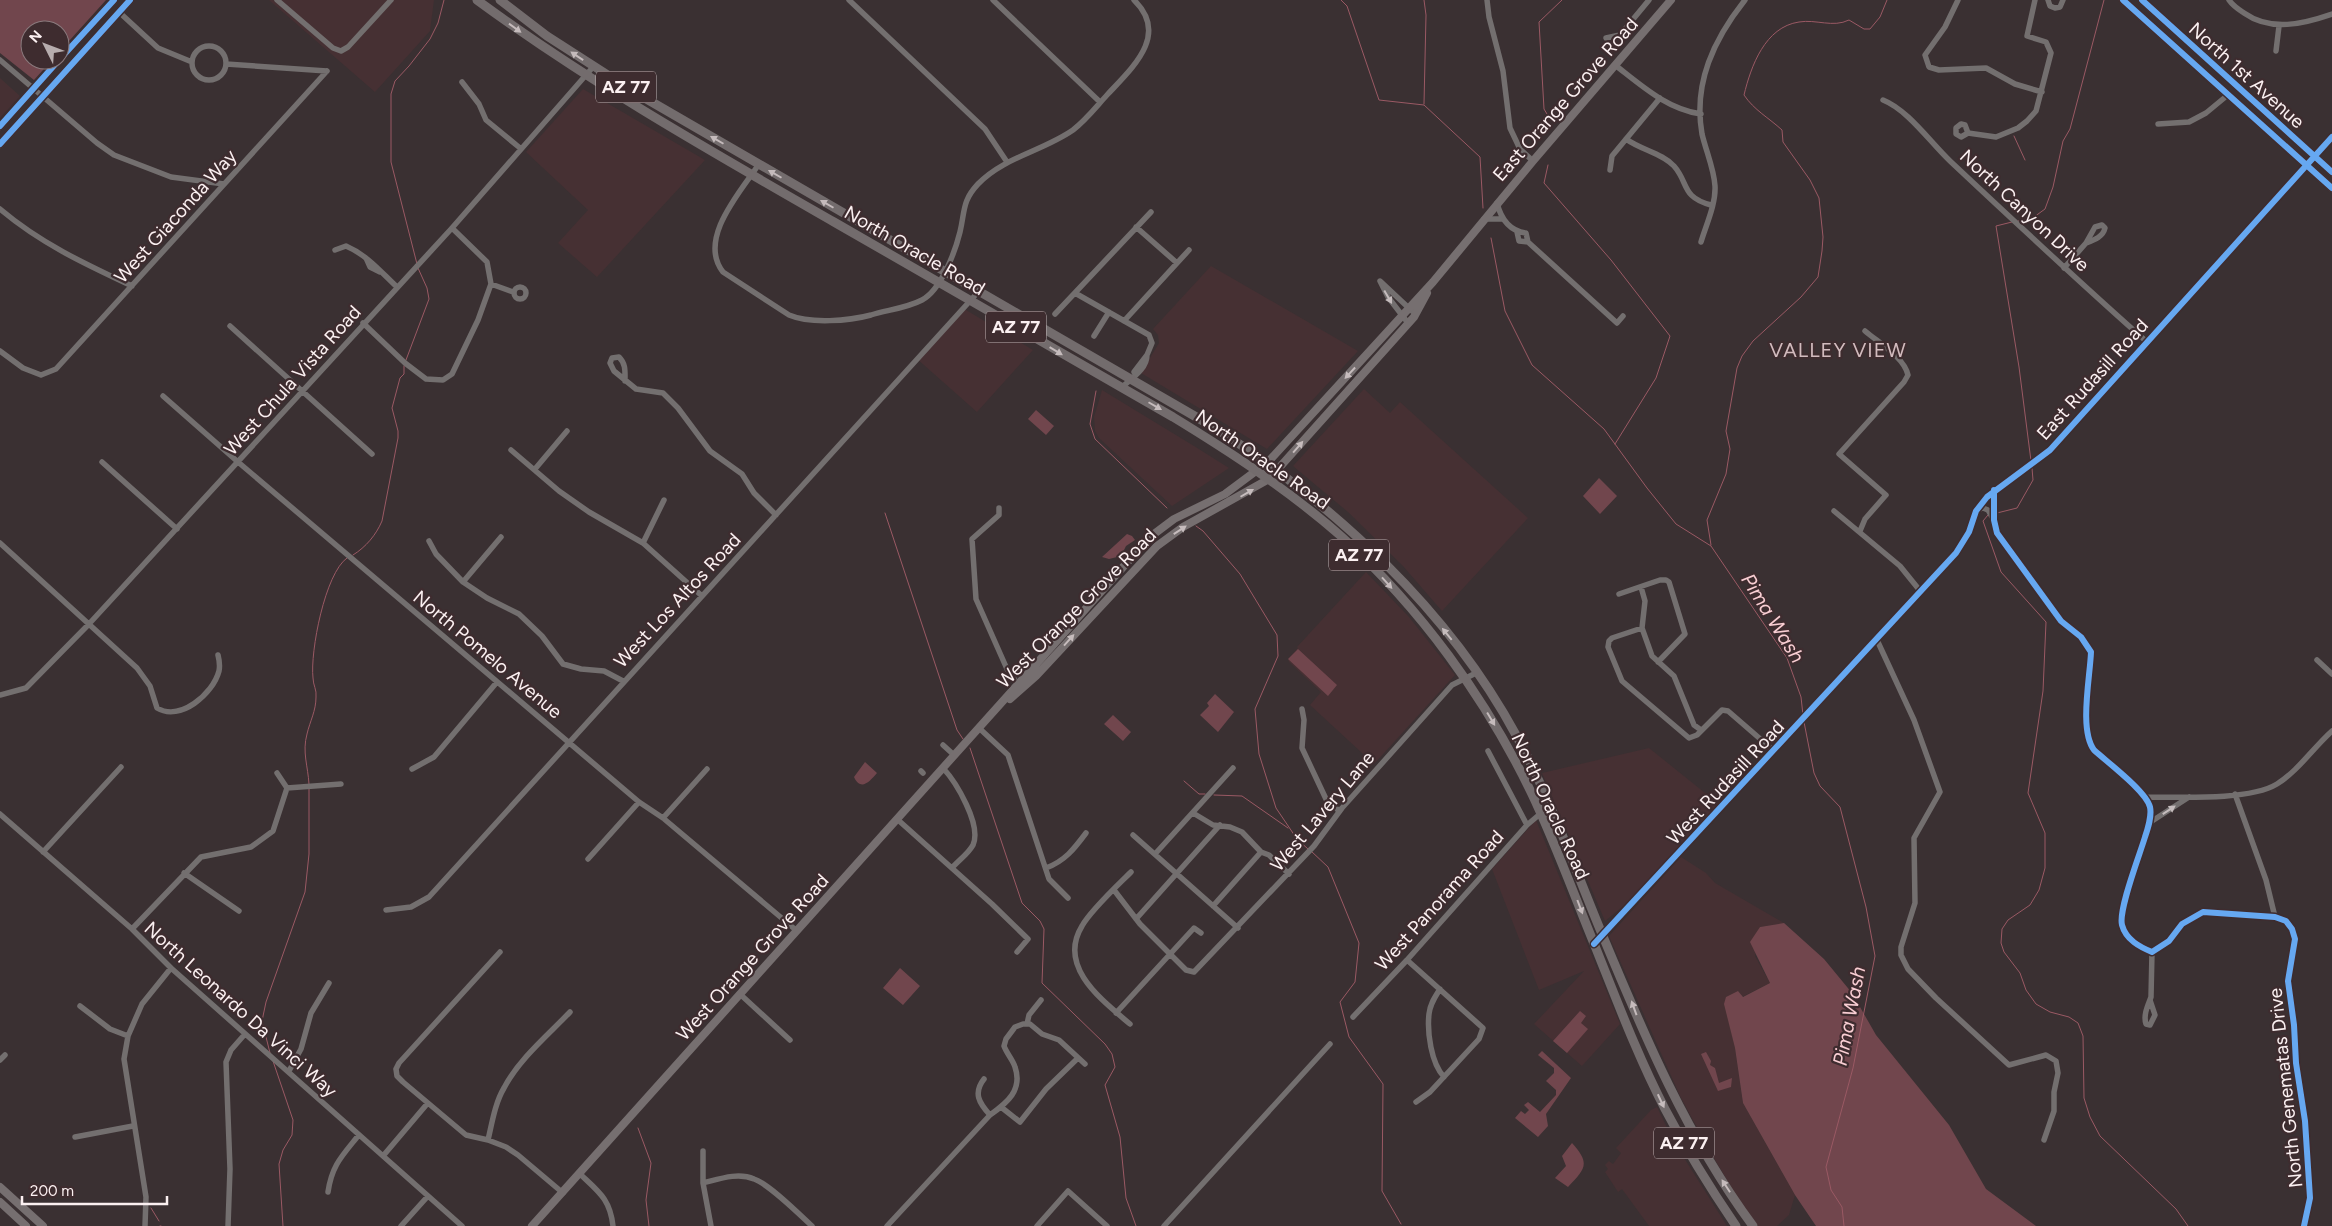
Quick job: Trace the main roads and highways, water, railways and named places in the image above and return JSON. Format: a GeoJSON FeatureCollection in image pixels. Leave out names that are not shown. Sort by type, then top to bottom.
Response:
{"type":"FeatureCollection","features":[{"type":"Feature","properties":{"kind":"highway","name":"North Oracle Road"},"geometry":{"type":"LineString","coordinates":[[477,0],[534,42],[585,76],[938,283],[1173,416],[1270,479],[1336,532],[1368,563],[1412,612],[1464,678],[1501,737],[1540,814],[1664,1108],[1736,1226]]}},
{"type":"Feature","properties":{"kind":"highway","name":"North Oracle Road"},"geometry":{"type":"LineString","coordinates":[[500,0],[593,67],[979,291],[1133,377],[1214,427],[1268,462],[1320,503],[1376,554],[1424,606],[1476,673],[1516,734],[1552,809],[1602,935],[1653,1053],[1701,1148],[1753,1226]]}},
{"type":"Feature","properties":{"kind":"highway"},"geometry":{"type":"LineString","coordinates":[[1642,1058],[1653,1053]]}},
{"type":"Feature","properties":{"kind":"main road"},"geometry":{"type":"LineString","coordinates":[[70,48],[114,0]]}},
{"type":"Feature","properties":{"kind":"main road"},"geometry":{"type":"LineString","coordinates":[[0,144],[130,0]]}},
{"type":"Feature","properties":{"kind":"main road","name":"East Orange Grove Road"},"geometry":{"type":"LineString","coordinates":[[1484,219],[1671,0]]}},
{"type":"Feature","properties":{"kind":"main road","name":"North 1st Avenue"},"geometry":{"type":"LineString","coordinates":[[2123,0],[2332,188]]}},
{"type":"Feature","properties":{"kind":"main road","name":"North 1st Avenue"},"geometry":{"type":"LineString","coordinates":[[2142,0],[2332,172]]}},
{"type":"Feature","properties":{"kind":"main road"},"geometry":{"type":"LineString","coordinates":[[0,126],[50,70]]}},
{"type":"Feature","properties":{"kind":"main road","name":"West Orange Grove Road"},"geometry":{"type":"LineString","coordinates":[[1020,687],[1150,537],[1174,519],[1225,494],[1268,462],[1433,282],[1484,219]]}},
{"type":"Feature","properties":{"kind":"main road","name":"West Orange Grove Road"},"geometry":{"type":"LineString","coordinates":[[532,1226],[996,710],[1157,546],[1183,527],[1270,479],[1416,314],[1433,282]]}},
{"type":"Feature","properties":{"kind":"main road"},"geometry":{"type":"LineString","coordinates":[[0,1188],[42,1226]]}},
{"type":"Feature","properties":{"kind":"main road"},"geometry":{"type":"LineString","coordinates":[[0,1202],[26,1226]]}},
{"type":"Feature","properties":{"kind":"waterway"},"geometry":{"type":"LineString","coordinates":[[417,264],[391,162],[391,94],[395,81],[430,39],[438,23],[444,0]]}},
{"type":"Feature","properties":{"kind":"waterway","name":"Pima Wash"},"geometry":{"type":"LineString","coordinates":[[1341,0],[1347,6],[1379,100],[1424,105],[1480,157],[1483,208]]}},
{"type":"Feature","properties":{"kind":"waterway"},"geometry":{"type":"LineString","coordinates":[[1424,0],[1426,15],[1424,104]]}},
{"type":"Feature","properties":{"kind":"waterway"},"geometry":{"type":"LineString","coordinates":[[1550,119],[1544,109],[1539,22],[1562,0]]}},
{"type":"Feature","properties":{"kind":"waterway"},"geometry":{"type":"LineString","coordinates":[[1711,545],[1707,520],[1726,474],[1730,449],[1726,431],[1737,368],[1742,356],[1753,341],[1801,297],[1818,277],[1822,251],[1823,237],[1819,198],[1810,180],[1783,142],[1782,130],[1757,110],[1744,95],[1747,84],[1761,50],[1777,31],[1787,25],[1805,21],[1837,23],[1849,20],[1864,29],[1870,29],[1880,17],[1887,0]]}},
{"type":"Feature","properties":{"kind":"waterway"},"geometry":{"type":"LineString","coordinates":[[2018,221],[2034,217],[2045,209],[2053,187],[2063,141],[2070,129],[2104,0]]}},
{"type":"Feature","properties":{"kind":"waterway"},"geometry":{"type":"LineString","coordinates":[[2014,136],[2025,160]]}},
{"type":"Feature","properties":{"kind":"waterway"},"geometry":{"type":"LineString","coordinates":[[1548,165],[1544,183],[1611,260],[1670,336],[1656,378],[1615,444]]}},
{"type":"Feature","properties":{"kind":"waterway"},"geometry":{"type":"LineString","coordinates":[[2012,222],[1996,226],[2019,367],[2031,461]]}},
{"type":"Feature","properties":{"kind":"waterway","name":"Pima Wash"},"geometry":{"type":"LineString","coordinates":[[1491,238],[1505,311],[1532,365],[1604,429],[1676,524],[1711,546],[1787,658],[1801,697],[1803,715]]}},
{"type":"Feature","properties":{"kind":"waterway"},"geometry":{"type":"LineString","coordinates":[[406,360],[429,299],[427,288],[418,268]]}},
{"type":"Feature","properties":{"kind":"waterway"},"geometry":{"type":"LineString","coordinates":[[353,555],[370,540],[382,521],[398,438],[392,408],[400,378],[404,374],[404,366]]}},
{"type":"Feature","properties":{"kind":"waterway"},"geometry":{"type":"LineString","coordinates":[[1096,391],[1090,424],[1095,439],[1167,508]]}},
{"type":"Feature","properties":{"kind":"waterway"},"geometry":{"type":"LineString","coordinates":[[1997,513],[2017,508],[2033,480],[2032,468]]}},
{"type":"Feature","properties":{"kind":"waterway"},"geometry":{"type":"LineString","coordinates":[[885,513],[957,730],[963,739]]}},
{"type":"Feature","properties":{"kind":"waterway"},"geometry":{"type":"LineString","coordinates":[[1988,515],[1983,521],[2001,572],[2046,622],[2043,691],[2028,793],[2045,833],[2045,868],[2039,890],[2030,905],[2008,920],[2002,929],[2001,943],[2004,952],[2020,973],[2026,990],[2036,1004],[2050,1012],[2069,1017],[2078,1023],[2083,1036],[2084,1098],[2090,1117],[2100,1136],[2176,1209],[2188,1226]]}},
{"type":"Feature","properties":{"kind":"waterway"},"geometry":{"type":"LineString","coordinates":[[1196,526],[1203,531],[1240,574],[1277,635],[1278,656],[1255,709],[1259,754],[1276,808],[1297,839],[1308,849]]}},
{"type":"Feature","properties":{"kind":"waterway"},"geometry":{"type":"LineString","coordinates":[[309,784],[305,747],[316,702],[313,681],[314,650],[321,614],[332,579],[339,566],[347,558]]}},
{"type":"Feature","properties":{"kind":"waterway","name":"Pima Wash"},"geometry":{"type":"LineString","coordinates":[[1804,722],[1814,773],[1820,786],[1840,807],[1866,907],[1875,956],[1853,1068],[1826,1167],[1831,1190],[1842,1207],[1844,1226]]}},
{"type":"Feature","properties":{"kind":"waterway"},"geometry":{"type":"LineString","coordinates":[[970,748],[1022,903],[1040,921],[1044,929],[1042,983],[1105,1044],[1112,1054],[1115,1067],[1105,1085],[1120,1137],[1126,1198],[1136,1226]]}},
{"type":"Feature","properties":{"kind":"waterway"},"geometry":{"type":"LineString","coordinates":[[1184,781],[1199,794],[1205,794]]}},
{"type":"Feature","properties":{"kind":"waterway"},"geometry":{"type":"LineString","coordinates":[[270,1053],[262,1021],[266,1002],[305,892],[309,854],[309,788]]}},
{"type":"Feature","properties":{"kind":"waterway"},"geometry":{"type":"LineString","coordinates":[[1214,795],[1242,796],[1288,828]]}},
{"type":"Feature","properties":{"kind":"waterway"},"geometry":{"type":"LineString","coordinates":[[1311,851],[1328,867],[1359,943],[1355,982],[1340,1002],[1349,1037],[1383,1084],[1382,1191],[1401,1224]]}},
{"type":"Feature","properties":{"kind":"waterway"},"geometry":{"type":"LineString","coordinates":[[273,1061],[293,1120],[292,1135],[283,1150],[279,1164],[283,1226]]}},
{"type":"Feature","properties":{"kind":"waterway"},"geometry":{"type":"LineString","coordinates":[[638,1128],[651,1163],[646,1200],[649,1226]]}},
{"type":"Feature","properties":{"kind":"waterway"},"geometry":{"type":"LineString","coordinates":[[151,1208],[159,1221]]}},
{"type":"Feature","properties":{"kind":"district","name":"VALLEY VIEW"},"geometry":{"type":"Point","coordinates":[1838,350]}}]}
